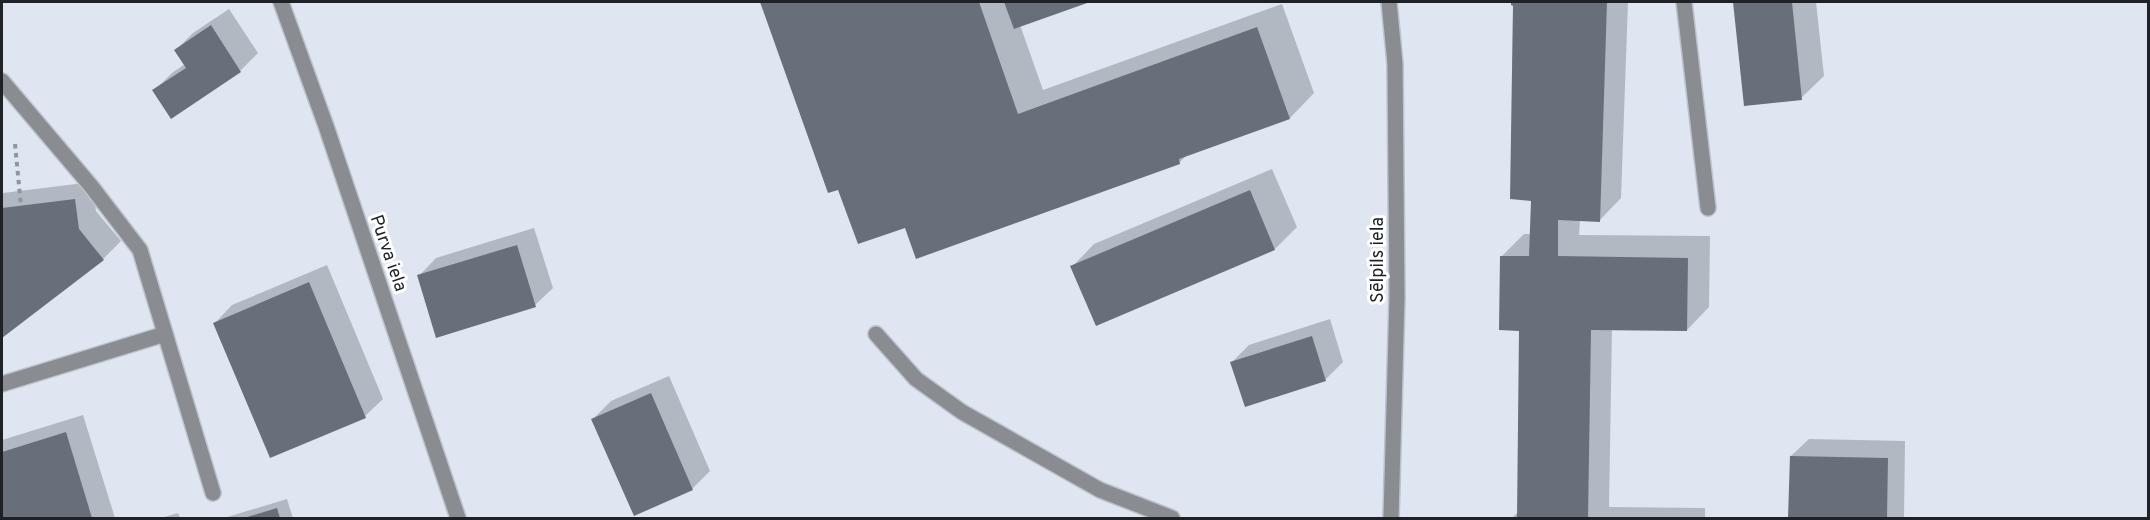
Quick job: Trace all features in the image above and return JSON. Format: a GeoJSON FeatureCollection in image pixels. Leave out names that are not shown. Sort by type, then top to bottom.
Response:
{"type":"FeatureCollection","features":[{"type":"Feature","properties":{"kind":"street","name":"Purva iela"},"geometry":{"type":"LineString","coordinates":[[281,2],[326,126],[458,519]]}},
{"type":"Feature","properties":{"kind":"street","name":"Sēlpils iela"},"geometry":{"type":"LineString","coordinates":[[1389,2],[1395,64],[1396,285],[1391,519]]}},
{"type":"Feature","properties":{"kind":"street"},"geometry":{"type":"LineString","coordinates":[[1684,2],[1708,208]]}},
{"type":"Feature","properties":{"kind":"street"},"geometry":{"type":"LineString","coordinates":[[2,81],[91,186],[140,250],[213,493]]}},
{"type":"Feature","properties":{"kind":"street"},"geometry":{"type":"LineString","coordinates":[[2,384],[165,334]]}},
{"type":"Feature","properties":{"kind":"street"},"geometry":{"type":"LineString","coordinates":[[876,334],[916,379],[962,412],[1100,490],[1172,519]]}},
{"type":"Feature","properties":{"kind":"path"},"geometry":{"type":"LineString","coordinates":[[17,177],[21,206]]}},
{"type":"Feature","properties":{"kind":"building"},"geometry":{"type":"Polygon","coordinates":[[[760,2],[979,2],[1018,114],[1257,27],[1290,119],[1179,159],[1180,164],[916,259],[905,228],[858,244],[838,190],[828,193],[760,2]]]}},
{"type":"Feature","properties":{"kind":"building"},"geometry":{"type":"Polygon","coordinates":[[[1004,2],[1090,2],[1014,29],[1004,2]]]}},
{"type":"Feature","properties":{"kind":"building"},"geometry":{"type":"Polygon","coordinates":[[[1511,2],[1607,2],[1600,222],[1558,220],[1558,256],[1688,258],[1687,331],[1591,330],[1588,518],[1517,518],[1519,331],[1499,330],[1500,256],[1529,256],[1531,201],[1510,199],[1513,6],[1511,2]]]}},
{"type":"Feature","properties":{"kind":"building"},"geometry":{"type":"Polygon","coordinates":[[[1733,2],[1792,2],[1802,100],[1744,106],[1733,2]]]}},
{"type":"Feature","properties":{"kind":"building"},"geometry":{"type":"Polygon","coordinates":[[[211,25],[241,72],[171,119],[152,90],[186,68],[174,50],[211,25]]]}},
{"type":"Feature","properties":{"kind":"building"},"geometry":{"type":"Polygon","coordinates":[[[1250,190],[1275,250],[1096,326],[1070,266],[1250,190]]]}},
{"type":"Feature","properties":{"kind":"building"},"geometry":{"type":"Polygon","coordinates":[[[75,199],[79,229],[104,260],[2,338],[2,208],[75,199]]]}},
{"type":"Feature","properties":{"kind":"building"},"geometry":{"type":"Polygon","coordinates":[[[517,245],[536,307],[436,338],[417,275],[517,245]]]}},
{"type":"Feature","properties":{"kind":"building"},"geometry":{"type":"Polygon","coordinates":[[[309,282],[366,418],[270,458],[213,323],[309,282]]]}},
{"type":"Feature","properties":{"kind":"building"},"geometry":{"type":"Polygon","coordinates":[[[1312,336],[1326,381],[1245,407],[1230,362],[1312,336]]]}},
{"type":"Feature","properties":{"kind":"building"},"geometry":{"type":"Polygon","coordinates":[[[651,393],[693,490],[634,516],[591,419],[651,393]]]}},
{"type":"Feature","properties":{"kind":"building"},"geometry":{"type":"Polygon","coordinates":[[[66,432],[92,518],[2,518],[2,452],[66,432]]]}},
{"type":"Feature","properties":{"kind":"building"},"geometry":{"type":"Polygon","coordinates":[[[1790,456],[1888,458],[1887,518],[1788,518],[1790,456]]]}},
{"type":"Feature","properties":{"kind":"building"},"geometry":{"type":"Polygon","coordinates":[[[277,508],[280,518],[244,518],[277,508]]]}}]}
